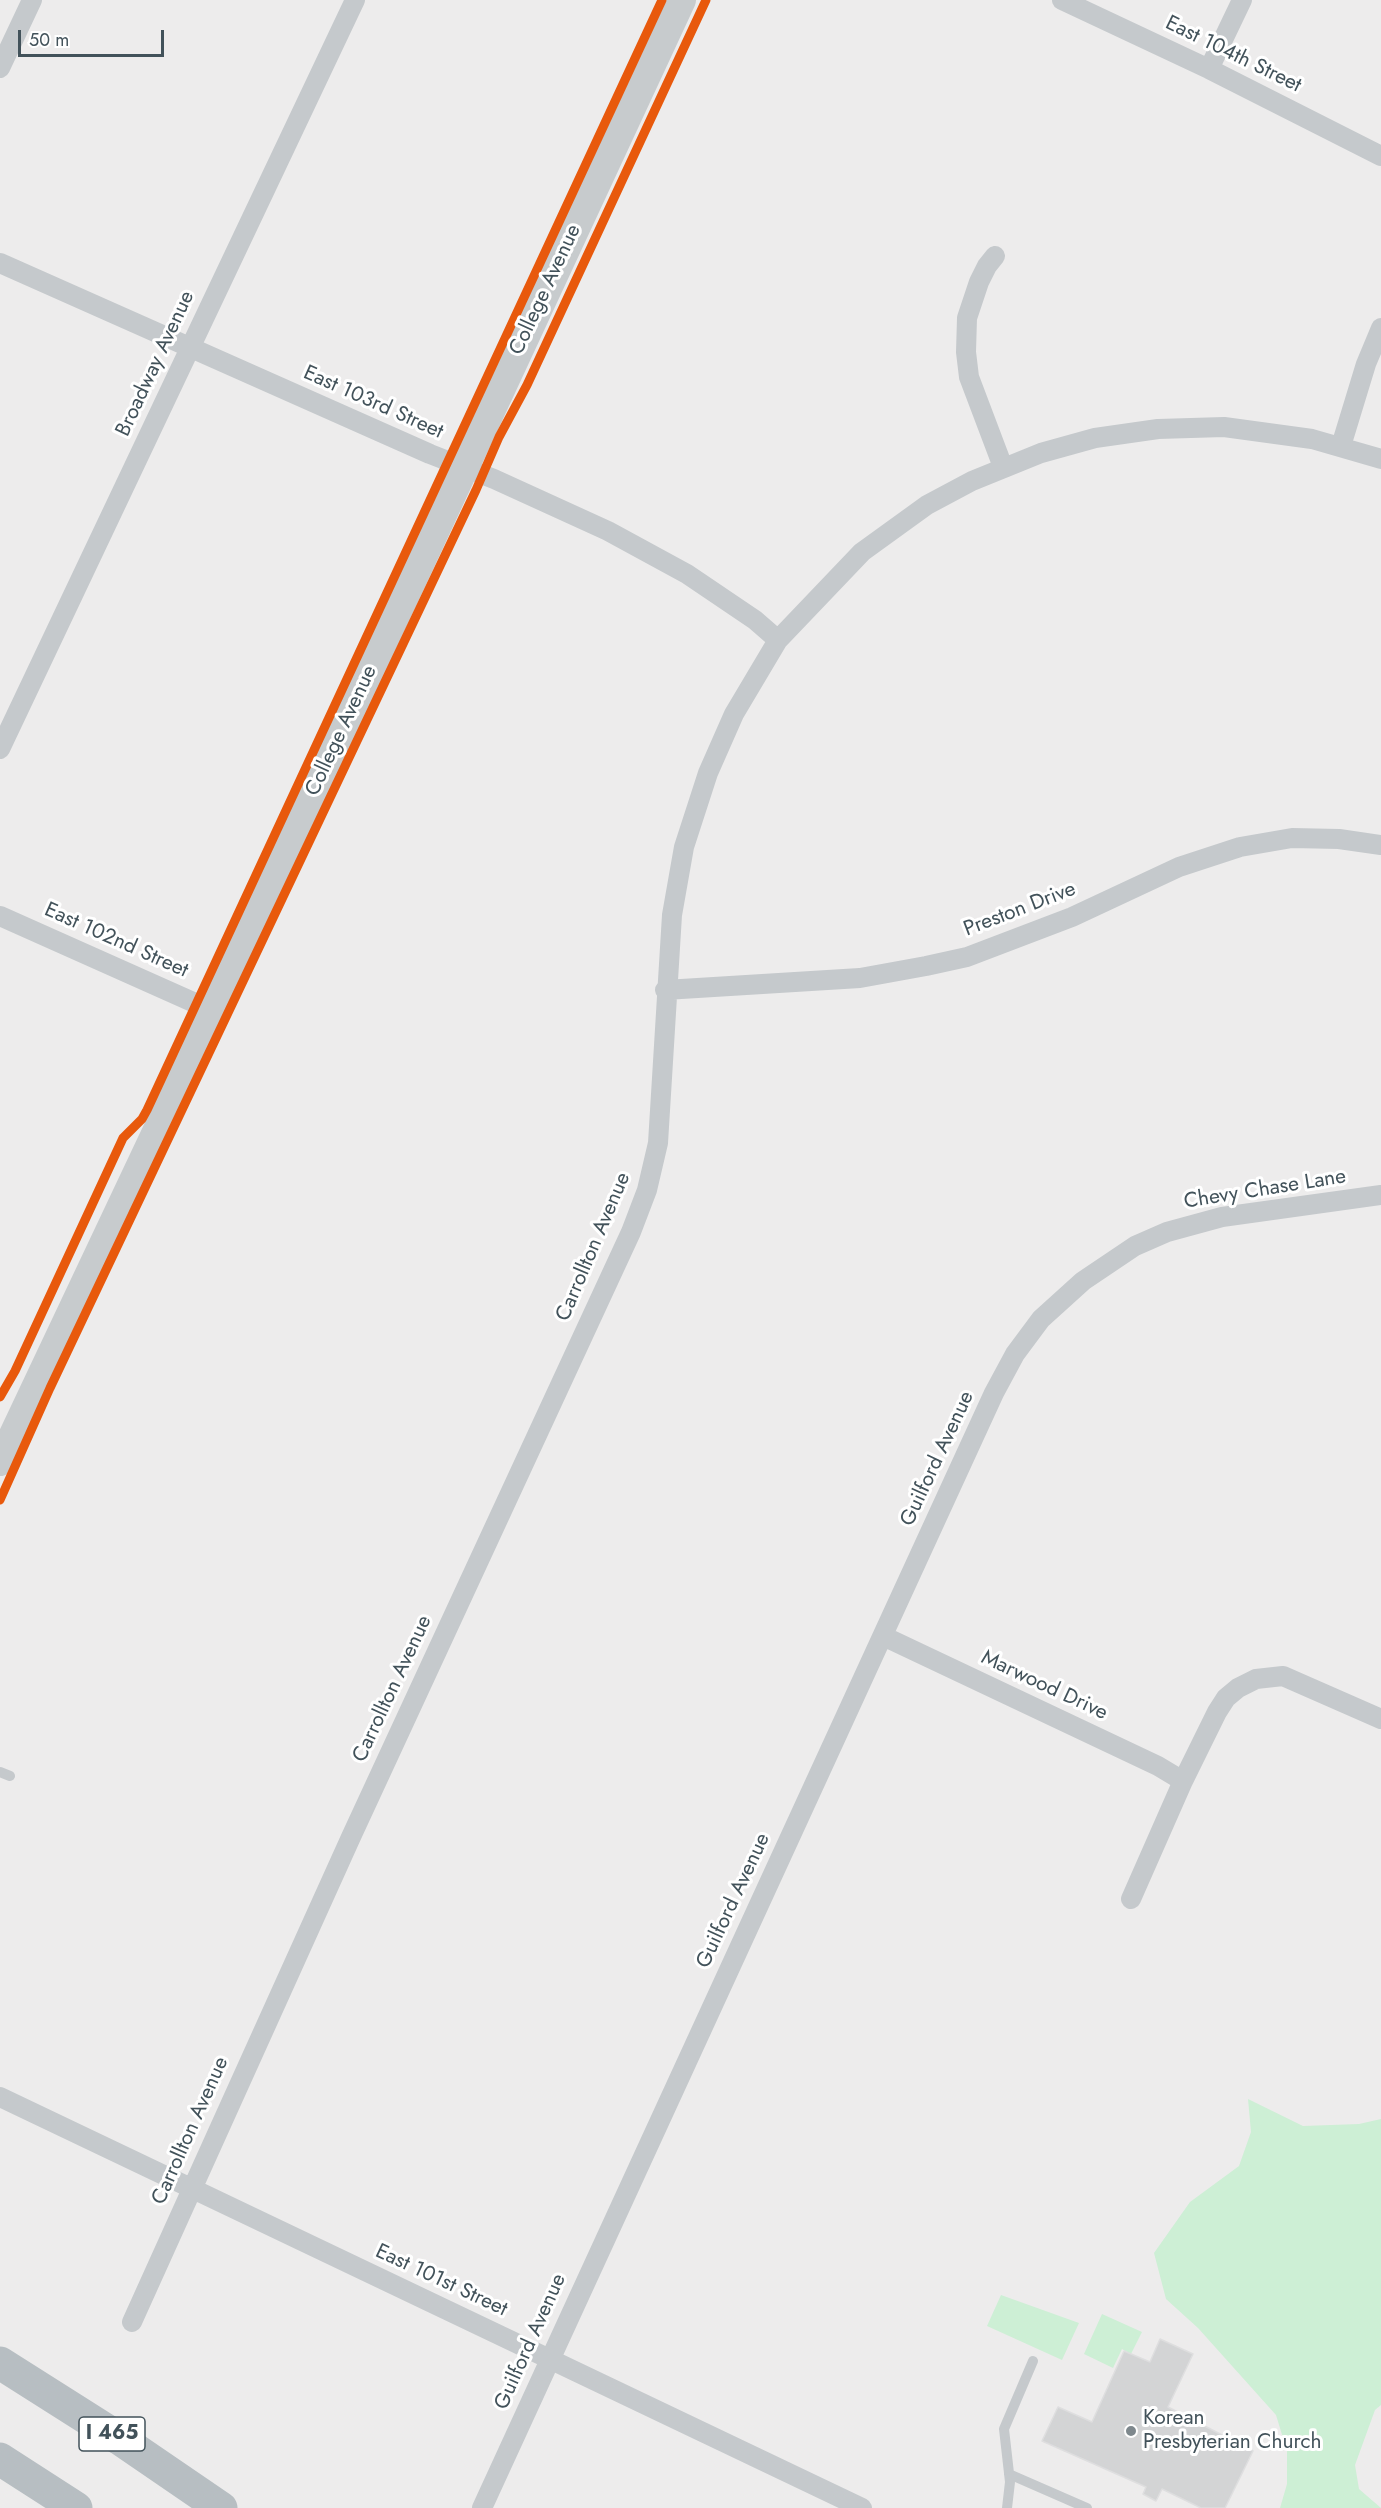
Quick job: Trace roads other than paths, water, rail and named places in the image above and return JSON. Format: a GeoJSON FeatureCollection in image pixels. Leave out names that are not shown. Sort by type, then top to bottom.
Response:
{"type":"FeatureCollection","features":[{"type":"Feature","properties":{"kind":"highway","name":"I 465"},"geometry":{"type":"LineString","coordinates":[[0,2363],[120,2439],[221,2508]]}},
{"type":"Feature","properties":{"kind":"highway"},"geometry":{"type":"LineString","coordinates":[[0,2458],[76,2508]]}},
{"type":"Feature","properties":{"kind":"main road","name":"College Avenue"},"geometry":{"type":"LineString","coordinates":[[0,1462],[213,1011],[682,0]]}},
{"type":"Feature","properties":{"kind":"street"},"geometry":{"type":"LineString","coordinates":[[0,68],[32,0]]}},
{"type":"Feature","properties":{"kind":"street","name":"Broadway Avenue"},"geometry":{"type":"LineString","coordinates":[[0,749],[355,0]]}},
{"type":"Feature","properties":{"kind":"street","name":"East 104th Street"},"geometry":{"type":"LineString","coordinates":[[1062,0],[1209,69],[1381,156]]}},
{"type":"Feature","properties":{"kind":"street"},"geometry":{"type":"LineString","coordinates":[[1209,69],[1242,0]]}},
{"type":"Feature","properties":{"kind":"street"},"geometry":{"type":"LineString","coordinates":[[995,256],[979,282],[967,318],[966,352],[969,377],[1003,467]]}},
{"type":"Feature","properties":{"kind":"street","name":"East 103rd Street"},"geometry":{"type":"LineString","coordinates":[[0,263],[190,349],[494,479],[599,527],[654,556],[722,597],[778,640]]}},
{"type":"Feature","properties":{"kind":"street"},"geometry":{"type":"LineString","coordinates":[[1341,446],[1366,364],[1381,327]]}},
{"type":"Feature","properties":{"kind":"street","name":"Carrollton Avenue"},"geometry":{"type":"LineString","coordinates":[[132,2322],[191,2188],[631,1232],[647,1190],[658,1143],[665,990],[672,915],[684,847],[708,773],[734,714],[778,640],[862,552],[927,505],[1003,467],[1095,438],[1158,429],[1224,427],[1266,431],[1341,446],[1381,459]]}},
{"type":"Feature","properties":{"kind":"street","name":"Preston Drive"},"geometry":{"type":"LineString","coordinates":[[665,990],[860,978],[926,966],[978,953],[1072,917],[1179,867],[1240,847],[1292,838],[1339,839],[1381,845]]}},
{"type":"Feature","properties":{"kind":"street","name":"East 102nd Street"},"geometry":{"type":"LineString","coordinates":[[0,916],[213,1011]]}},
{"type":"Feature","properties":{"kind":"street","name":"Chevy Chase Lane"},"geometry":{"type":"LineString","coordinates":[[1041,1320],[1083,1281],[1109,1262],[1167,1232],[1222,1217],[1381,1195]]}},
{"type":"Feature","properties":{"kind":"street","name":"Guilford Avenue"},"geometry":{"type":"LineString","coordinates":[[482,2508],[999,1382],[1015,1354],[1041,1320]]}},
{"type":"Feature","properties":{"kind":"street","name":"Marwood Drive"},"geometry":{"type":"LineString","coordinates":[[883,1636],[1158,1766],[1183,1781]]}},
{"type":"Feature","properties":{"kind":"street"},"geometry":{"type":"LineString","coordinates":[[1131,1899],[1183,1781],[1226,1698],[1248,1681],[1256,1678],[1283,1676],[1381,1719]]}},
{"type":"Feature","properties":{"kind":"street","name":"East 101st Street"},"geometry":{"type":"LineString","coordinates":[[0,2097],[862,2508]]}},
{"type":"Feature","properties":{"kind":"lane"},"geometry":{"type":"LineString","coordinates":[[1007,2508],[1009,2474],[1004,2428],[1033,2361]]}},
{"type":"Feature","properties":{"kind":"lane"},"geometry":{"type":"LineString","coordinates":[[1009,2474],[1087,2508]]}},
{"type":"Feature","properties":{"kind":"place","name":"Korean Presbyterian Church"},"geometry":{"type":"Point","coordinates":[1131,2431]}}]}
